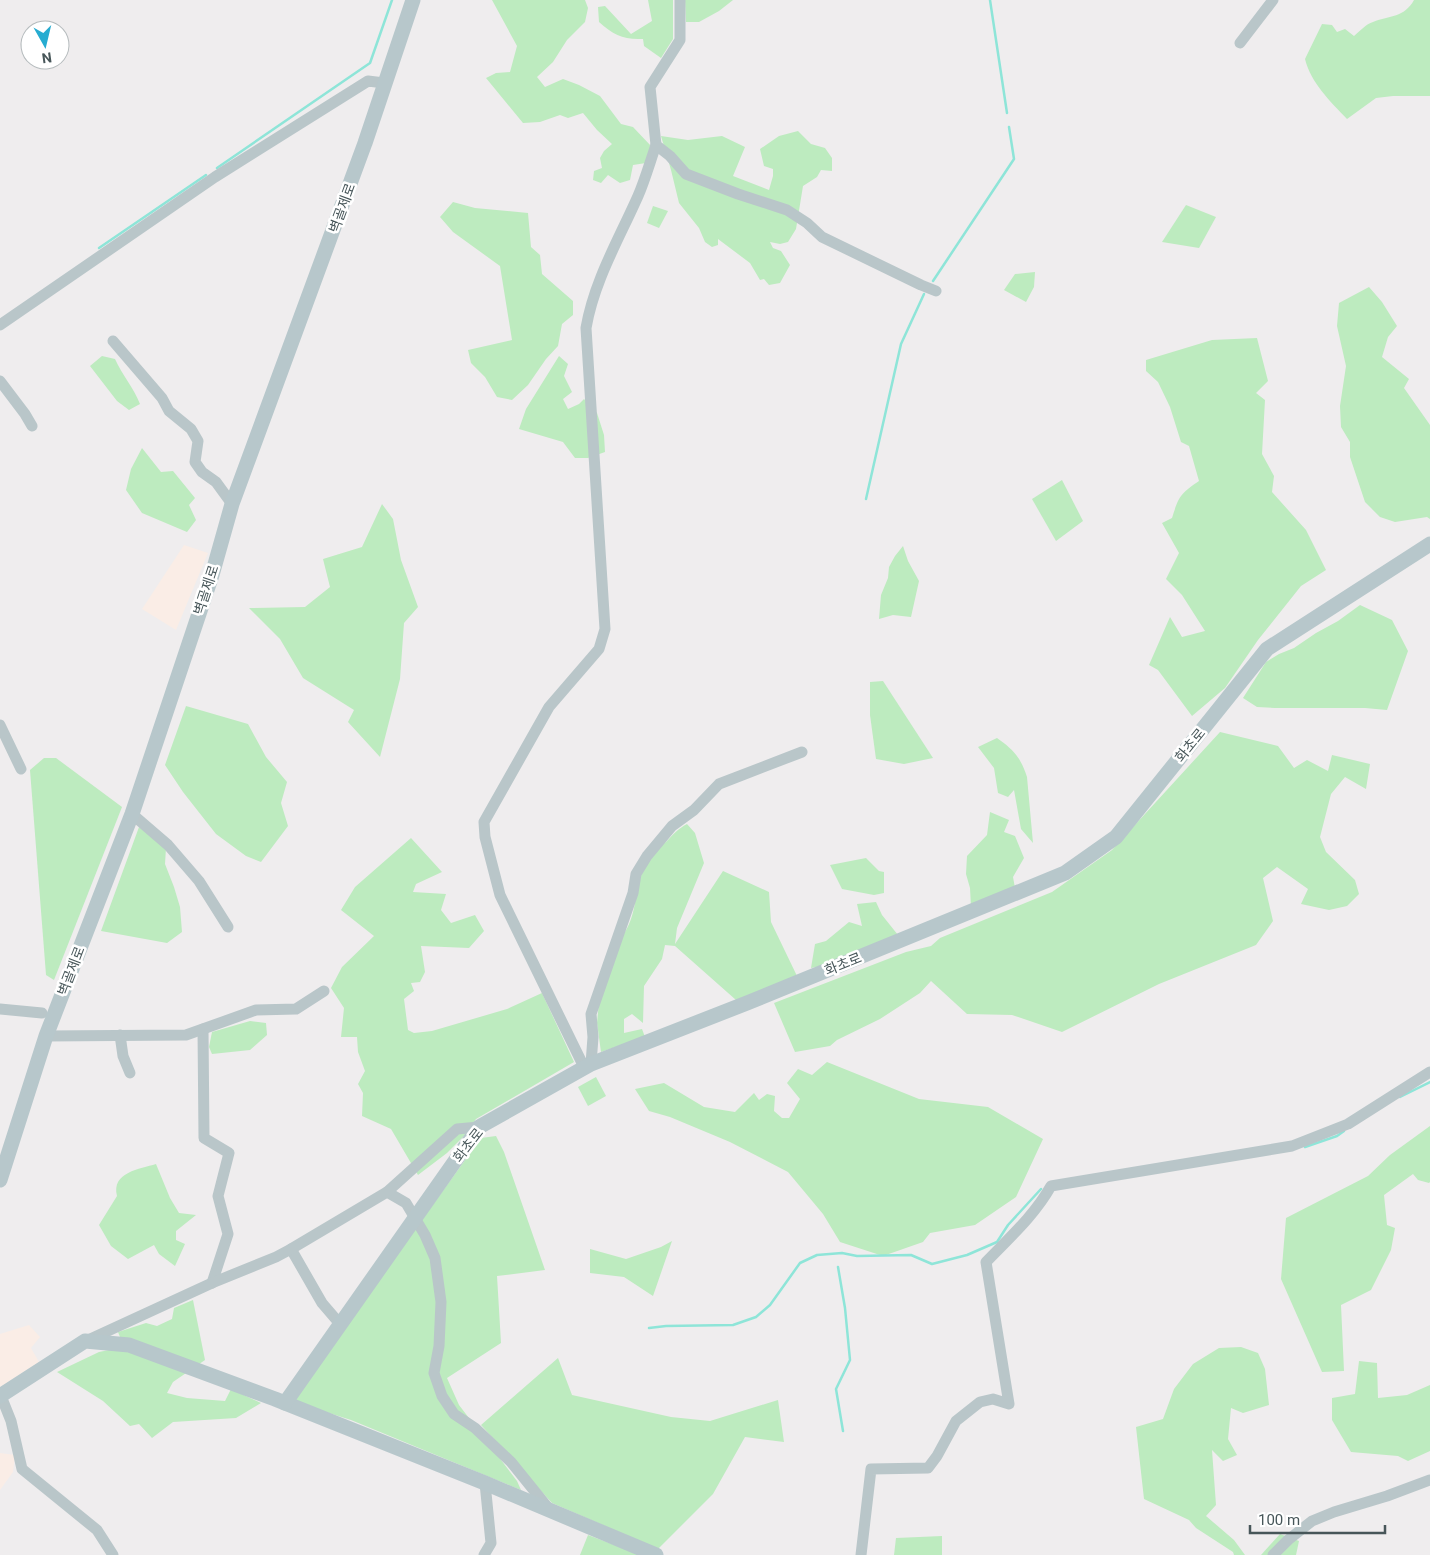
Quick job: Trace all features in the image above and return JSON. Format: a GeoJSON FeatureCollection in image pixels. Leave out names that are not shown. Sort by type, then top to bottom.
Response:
{"type":"FeatureCollection","features":[{"type":"Feature","properties":{"kind":"street","name":"벽골제로"},"geometry":{"type":"LineString","coordinates":[[0,1180],[46,1036],[132,814],[212,575],[232,504],[366,143],[384,83],[413,0]]}},
{"type":"Feature","properties":{"kind":"street"},"geometry":{"type":"LineString","coordinates":[[587,1065],[500,895],[485,837],[484,822],[549,708],[599,649],[605,629],[586,328],[588,315],[603,270],[638,195],[656,145],[650,87],[680,40],[680,0]]}},
{"type":"Feature","properties":{"kind":"street"},"geometry":{"type":"LineString","coordinates":[[1240,43],[1273,0]]}},
{"type":"Feature","properties":{"kind":"street"},"geometry":{"type":"LineString","coordinates":[[0,325],[230,168],[368,81],[384,83]]}},
{"type":"Feature","properties":{"kind":"street"},"geometry":{"type":"LineString","coordinates":[[656,145],[670,156],[686,174],[787,210],[807,223],[822,237],[936,291]]}},
{"type":"Feature","properties":{"kind":"street"},"geometry":{"type":"LineString","coordinates":[[113,341],[162,398],[169,411],[191,429],[198,442],[196,462],[202,472],[216,482],[232,504]]}},
{"type":"Feature","properties":{"kind":"street"},"geometry":{"type":"LineString","coordinates":[[0,381],[32,426]]}},
{"type":"Feature","properties":{"kind":"street","name":"화초로"},"geometry":{"type":"LineString","coordinates":[[285,1403],[480,1128],[587,1065],[747,1003],[1066,873],[1116,837],[1267,649],[1430,544]]}},
{"type":"Feature","properties":{"kind":"street"},"geometry":{"type":"LineString","coordinates":[[0,725],[21,769]]}},
{"type":"Feature","properties":{"kind":"street"},"geometry":{"type":"LineString","coordinates":[[587,1065],[593,1037],[591,1014],[633,893],[636,874],[647,856],[672,826],[694,810],[719,784],[802,752]]}},
{"type":"Feature","properties":{"kind":"street"},"geometry":{"type":"LineString","coordinates":[[132,814],[168,845],[199,881],[228,927]]}},
{"type":"Feature","properties":{"kind":"street"},"geometry":{"type":"LineString","coordinates":[[46,1036],[186,1035],[256,1010],[296,1009],[324,991]]}},
{"type":"Feature","properties":{"kind":"street"},"geometry":{"type":"LineString","coordinates":[[0,1009],[42,1013]]}},
{"type":"Feature","properties":{"kind":"street"},"geometry":{"type":"LineString","coordinates":[[203,1029],[204,1138],[229,1153],[218,1196],[228,1234],[212,1283]]}},
{"type":"Feature","properties":{"kind":"street"},"geometry":{"type":"LineString","coordinates":[[120,1035],[123,1056],[130,1073]]}},
{"type":"Feature","properties":{"kind":"street"},"geometry":{"type":"LineString","coordinates":[[861,1555],[871,1469],[928,1468],[937,1456],[956,1421],[980,1402],[993,1399],[1009,1404],[986,1262],[1020,1228],[1043,1201],[1051,1186],[1292,1146],[1348,1124],[1430,1072]]}},
{"type":"Feature","properties":{"kind":"street"},"geometry":{"type":"LineString","coordinates":[[113,1555],[97,1530],[22,1470],[11,1420],[0,1396],[85,1341],[291,1249],[387,1192],[457,1129],[480,1128]]}},
{"type":"Feature","properties":{"kind":"street"},"geometry":{"type":"LineString","coordinates":[[387,1192],[406,1203],[425,1235],[435,1258],[441,1302],[439,1346],[434,1373],[442,1396],[454,1414],[475,1428],[511,1462],[550,1511]]}},
{"type":"Feature","properties":{"kind":"street"},"geometry":{"type":"LineString","coordinates":[[291,1249],[322,1303],[340,1324]]}},
{"type":"Feature","properties":{"kind":"street"},"geometry":{"type":"LineString","coordinates":[[85,1341],[129,1346],[285,1403],[485,1482],[656,1555]]}},
{"type":"Feature","properties":{"kind":"street"},"geometry":{"type":"LineString","coordinates":[[1273,1555],[1288,1540],[1312,1522],[1334,1512],[1387,1496],[1430,1480]]}},
{"type":"Feature","properties":{"kind":"street"},"geometry":{"type":"LineString","coordinates":[[484,1555],[491,1543],[485,1482]]}},
{"type":"Feature","properties":{"kind":"shaded area"},"geometry":{"type":"Polygon","coordinates":[[[184,545],[208,553],[176,630],[142,609],[184,545]]]}},
{"type":"Feature","properties":{"kind":"shaded area"},"geometry":{"type":"Polygon","coordinates":[[[29,1325],[40,1337],[31,1348],[39,1362],[0,1387],[0,1334],[29,1325]]]}},
{"type":"Feature","properties":{"kind":"shaded area"},"geometry":{"type":"Polygon","coordinates":[[[0,1453],[15,1455],[13,1472],[0,1490],[0,1453]]]}},
{"type":"Feature","properties":{"kind":"green space"},"geometry":{"type":"Polygon","coordinates":[[[492,0],[585,0],[588,8],[585,22],[567,40],[553,62],[537,77],[545,87],[563,79],[600,96],[621,124],[633,127],[651,146],[646,163],[633,165],[630,180],[620,183],[608,175],[601,183],[593,180],[594,171],[602,168],[600,158],[604,151],[612,144],[583,113],[568,118],[560,115],[540,122],[523,123],[486,78],[496,73],[510,72],[517,46],[492,0]]]}},
{"type":"Feature","properties":{"kind":"green space"},"geometry":{"type":"Polygon","coordinates":[[[648,0],[673,0],[673,39],[661,58],[644,46],[643,39],[630,39],[619,36],[599,22],[598,7],[605,6],[631,34],[652,21],[648,0]]]}},
{"type":"Feature","properties":{"kind":"green space"},"geometry":{"type":"Polygon","coordinates":[[[685,0],[733,0],[719,11],[699,22],[686,22],[685,0]]]}},
{"type":"Feature","properties":{"kind":"green space"},"geometry":{"type":"Polygon","coordinates":[[[1414,0],[1430,0],[1430,96],[1376,98],[1347,119],[1316,84],[1305,59],[1322,24],[1332,25],[1337,32],[1345,29],[1354,36],[1370,23],[1406,10],[1414,0]]]}},
{"type":"Feature","properties":{"kind":"green space"},"geometry":{"type":"Polygon","coordinates":[[[798,131],[811,144],[825,148],[832,158],[832,171],[821,170],[817,177],[803,186],[796,229],[788,242],[780,244],[770,242],[773,248],[781,251],[790,265],[780,283],[769,285],[764,279],[760,280],[750,263],[718,239],[718,245],[712,247],[705,242],[699,228],[679,203],[661,136],[688,140],[722,136],[745,147],[733,176],[769,190],[773,169],[764,166],[760,149],[779,136],[798,131]]]}},
{"type":"Feature","properties":{"kind":"green space"},"geometry":{"type":"Polygon","coordinates":[[[453,202],[475,208],[528,213],[531,247],[540,255],[542,274],[573,301],[573,315],[562,324],[558,346],[546,359],[528,385],[512,400],[497,397],[485,377],[471,363],[468,350],[512,340],[500,266],[453,232],[440,217],[453,202]]]}},
{"type":"Feature","properties":{"kind":"green space"},"geometry":{"type":"Polygon","coordinates":[[[1186,205],[1216,217],[1199,248],[1162,242],[1186,205]]]}},
{"type":"Feature","properties":{"kind":"green space"},"geometry":{"type":"Polygon","coordinates":[[[653,206],[668,211],[659,228],[647,223],[653,206]]]}},
{"type":"Feature","properties":{"kind":"green space"},"geometry":{"type":"Polygon","coordinates":[[[1035,272],[1034,287],[1026,302],[1004,290],[1015,274],[1035,272]]]}},
{"type":"Feature","properties":{"kind":"green space"},"geometry":{"type":"Polygon","coordinates":[[[1369,287],[1382,302],[1397,326],[1388,337],[1382,357],[1409,379],[1404,388],[1430,425],[1430,519],[1427,517],[1395,522],[1380,517],[1365,502],[1350,457],[1350,442],[1341,427],[1340,406],[1346,366],[1337,326],[1339,303],[1369,287]]]}},
{"type":"Feature","properties":{"kind":"green space"},"geometry":{"type":"Polygon","coordinates":[[[1257,338],[1268,381],[1256,393],[1265,400],[1262,454],[1274,476],[1272,492],[1306,530],[1326,570],[1301,586],[1258,640],[1225,688],[1192,716],[1158,670],[1149,665],[1170,617],[1182,637],[1205,631],[1182,595],[1166,579],[1179,553],[1162,523],[1172,518],[1181,496],[1199,481],[1189,446],[1181,442],[1170,407],[1158,382],[1146,371],[1146,360],[1212,340],[1257,338]]]}},
{"type":"Feature","properties":{"kind":"green space"},"geometry":{"type":"Polygon","coordinates":[[[102,356],[115,359],[140,404],[129,410],[117,401],[90,366],[102,356]]]}},
{"type":"Feature","properties":{"kind":"green space"},"geometry":{"type":"Polygon","coordinates":[[[559,356],[568,364],[564,376],[572,392],[563,399],[568,409],[579,404],[584,399],[597,413],[604,435],[605,452],[588,458],[575,458],[563,442],[519,429],[526,409],[559,356]]]}},
{"type":"Feature","properties":{"kind":"green space"},"geometry":{"type":"Polygon","coordinates":[[[142,448],[161,472],[173,471],[195,498],[189,505],[196,520],[187,532],[142,513],[126,490],[131,469],[142,448]]]}},
{"type":"Feature","properties":{"kind":"green space"},"geometry":{"type":"Polygon","coordinates":[[[1062,480],[1083,521],[1056,541],[1032,499],[1062,480]]]}},
{"type":"Feature","properties":{"kind":"green space"},"geometry":{"type":"Polygon","coordinates":[[[382,504],[393,519],[401,560],[418,607],[404,623],[400,679],[380,757],[348,722],[354,710],[303,678],[280,639],[249,608],[305,607],[330,587],[323,559],[362,547],[382,504]]]}},
{"type":"Feature","properties":{"kind":"green space"},"geometry":{"type":"Polygon","coordinates":[[[903,546],[908,561],[919,581],[911,617],[893,615],[879,619],[881,595],[888,578],[889,567],[903,546]]]}},
{"type":"Feature","properties":{"kind":"green space"},"geometry":{"type":"Polygon","coordinates":[[[1360,605],[1392,620],[1408,651],[1387,710],[1257,707],[1243,698],[1266,662],[1294,648],[1360,605]]]}},
{"type":"Feature","properties":{"kind":"green space"},"geometry":{"type":"Polygon","coordinates":[[[883,681],[933,758],[904,764],[876,759],[870,715],[870,682],[883,681]]]}},
{"type":"Feature","properties":{"kind":"green space"},"geometry":{"type":"Polygon","coordinates":[[[186,706],[248,724],[266,757],[287,782],[281,803],[288,826],[261,862],[246,856],[216,834],[183,792],[165,765],[186,706]]]}},
{"type":"Feature","properties":{"kind":"green space"},"geometry":{"type":"Polygon","coordinates":[[[1220,732],[1278,746],[1294,768],[1307,760],[1328,771],[1332,755],[1370,764],[1366,789],[1345,777],[1331,794],[1320,837],[1326,852],[1355,880],[1359,894],[1347,906],[1329,910],[1301,904],[1308,889],[1277,867],[1263,878],[1273,921],[1256,945],[1159,984],[1062,1032],[1012,1015],[967,1014],[931,981],[920,993],[880,1019],[837,1040],[830,1046],[795,1052],[774,1003],[906,952],[931,946],[940,938],[1052,892],[1112,850],[1220,732]]]}},
{"type":"Feature","properties":{"kind":"green space"},"geometry":{"type":"Polygon","coordinates":[[[997,738],[1016,754],[1027,777],[1033,843],[1021,829],[1014,790],[1008,797],[998,793],[994,768],[978,747],[997,738]]]}},
{"type":"Feature","properties":{"kind":"green space"},"geometry":{"type":"Polygon","coordinates":[[[44,758],[56,758],[122,807],[54,980],[46,975],[30,770],[44,758]]]}},
{"type":"Feature","properties":{"kind":"green space"},"geometry":{"type":"Polygon","coordinates":[[[990,812],[1009,820],[1004,832],[1015,836],[1024,858],[1013,877],[1015,888],[971,907],[970,888],[966,874],[967,856],[987,835],[990,812]]]}},
{"type":"Feature","properties":{"kind":"green space"},"geometry":{"type":"Polygon","coordinates":[[[687,824],[695,833],[704,863],[677,928],[675,944],[723,871],[769,892],[771,922],[797,976],[736,1000],[675,946],[665,945],[662,959],[644,986],[643,1023],[632,1014],[624,1019],[624,1033],[642,1029],[645,1037],[601,1052],[597,1023],[599,1002],[623,935],[633,914],[641,875],[652,855],[659,847],[687,824]]]}},
{"type":"Feature","properties":{"kind":"green space"},"geometry":{"type":"Polygon","coordinates":[[[139,827],[166,848],[165,864],[180,907],[182,932],[167,943],[101,931],[139,827]]]}},
{"type":"Feature","properties":{"kind":"green space"},"geometry":{"type":"Polygon","coordinates":[[[411,838],[442,872],[416,884],[413,892],[446,894],[441,910],[451,923],[475,915],[484,931],[469,948],[421,946],[425,972],[420,982],[411,983],[414,991],[404,999],[408,1030],[414,1033],[432,1031],[507,1009],[542,993],[574,1062],[476,1119],[463,1137],[447,1153],[418,1175],[391,1129],[362,1116],[363,1093],[358,1084],[365,1071],[358,1052],[357,1037],[341,1037],[344,1008],[331,988],[342,967],[374,936],[341,910],[355,887],[411,838]]]}},
{"type":"Feature","properties":{"kind":"green space"},"geometry":{"type":"Polygon","coordinates":[[[866,858],[879,871],[884,872],[884,893],[874,895],[842,889],[830,865],[866,858]]]}},
{"type":"Feature","properties":{"kind":"green space"},"geometry":{"type":"Polygon","coordinates":[[[876,902],[882,915],[898,935],[822,966],[811,968],[815,944],[826,941],[849,922],[862,926],[857,904],[876,902]]]}},
{"type":"Feature","properties":{"kind":"green space"},"geometry":{"type":"Polygon","coordinates":[[[250,1021],[266,1023],[267,1035],[250,1050],[212,1054],[209,1047],[212,1032],[250,1021]]]}},
{"type":"Feature","properties":{"kind":"green space"},"geometry":{"type":"Polygon","coordinates":[[[827,1062],[919,1099],[988,1107],[1043,1139],[1016,1197],[975,1225],[930,1233],[923,1242],[883,1256],[840,1242],[823,1214],[788,1172],[730,1142],[670,1117],[649,1111],[635,1089],[664,1083],[704,1107],[735,1112],[754,1093],[759,1100],[767,1094],[775,1096],[774,1111],[782,1118],[789,1118],[800,1099],[787,1083],[798,1069],[812,1075],[827,1062]]]}},
{"type":"Feature","properties":{"kind":"green space"},"geometry":{"type":"Polygon","coordinates":[[[596,1077],[606,1096],[588,1106],[578,1087],[596,1077]]]}},
{"type":"Feature","properties":{"kind":"green space"},"geometry":{"type":"Polygon","coordinates":[[[1430,1126],[1430,1182],[1418,1180],[1413,1174],[1384,1195],[1387,1225],[1395,1228],[1391,1250],[1371,1290],[1341,1305],[1344,1371],[1322,1372],[1281,1279],[1286,1218],[1368,1176],[1390,1155],[1430,1126]]]}},
{"type":"Feature","properties":{"kind":"green space"},"geometry":{"type":"Polygon","coordinates":[[[496,1136],[504,1152],[545,1270],[497,1276],[501,1343],[447,1378],[459,1405],[517,1481],[521,1490],[351,1420],[291,1401],[481,1138],[496,1136]]]}},
{"type":"Feature","properties":{"kind":"green space"},"geometry":{"type":"Polygon","coordinates":[[[156,1164],[170,1198],[179,1213],[196,1215],[176,1231],[176,1240],[185,1244],[175,1266],[159,1254],[154,1245],[128,1259],[111,1246],[99,1225],[117,1196],[116,1188],[122,1177],[135,1170],[156,1164]]]}},
{"type":"Feature","properties":{"kind":"green space"},"geometry":{"type":"Polygon","coordinates":[[[672,1241],[653,1296],[624,1277],[590,1273],[590,1249],[626,1259],[661,1247],[672,1241]]]}},
{"type":"Feature","properties":{"kind":"green space"},"geometry":{"type":"Polygon","coordinates":[[[193,1300],[205,1360],[173,1382],[167,1393],[187,1398],[225,1401],[231,1389],[261,1403],[236,1418],[173,1422],[152,1438],[139,1424],[130,1426],[103,1401],[57,1372],[99,1352],[124,1347],[118,1332],[146,1323],[157,1326],[172,1319],[174,1308],[193,1300]]]}},
{"type":"Feature","properties":{"kind":"green space"},"geometry":{"type":"Polygon","coordinates":[[[1241,1347],[1258,1353],[1265,1369],[1269,1405],[1243,1413],[1231,1408],[1228,1439],[1237,1455],[1223,1461],[1212,1450],[1216,1505],[1206,1516],[1234,1540],[1245,1555],[1234,1555],[1233,1552],[1196,1528],[1189,1520],[1144,1499],[1136,1427],[1163,1419],[1174,1389],[1193,1364],[1219,1348],[1241,1347]]]}},
{"type":"Feature","properties":{"kind":"green space"},"geometry":{"type":"Polygon","coordinates":[[[558,1358],[572,1395],[671,1417],[710,1421],[778,1400],[784,1442],[745,1437],[713,1494],[658,1549],[552,1503],[481,1425],[558,1358]]]}},
{"type":"Feature","properties":{"kind":"green space"},"geometry":{"type":"Polygon","coordinates":[[[1359,1361],[1377,1363],[1378,1398],[1407,1395],[1430,1385],[1430,1451],[1408,1461],[1398,1456],[1351,1452],[1332,1420],[1332,1398],[1355,1394],[1359,1361]]]}},
{"type":"Feature","properties":{"kind":"green space"},"geometry":{"type":"Polygon","coordinates":[[[1280,1534],[1299,1541],[1296,1555],[1261,1555],[1280,1534]]]}},
{"type":"Feature","properties":{"kind":"green space"},"geometry":{"type":"Polygon","coordinates":[[[588,1535],[641,1555],[580,1555],[588,1535]]]}},
{"type":"Feature","properties":{"kind":"green space"},"geometry":{"type":"Polygon","coordinates":[[[942,1536],[942,1555],[894,1555],[896,1538],[942,1536]]]}},
{"type":"Feature","properties":{"kind":"waterway"},"geometry":{"type":"LineString","coordinates":[[217,168],[370,63],[392,0]]}},
{"type":"Feature","properties":{"kind":"waterway"},"geometry":{"type":"LineString","coordinates":[[990,0],[1007,113]]}},
{"type":"Feature","properties":{"kind":"waterway"},"geometry":{"type":"LineString","coordinates":[[933,281],[1014,159],[1009,127]]}},
{"type":"Feature","properties":{"kind":"waterway"},"geometry":{"type":"LineString","coordinates":[[99,248],[206,175]]}},
{"type":"Feature","properties":{"kind":"waterway"},"geometry":{"type":"LineString","coordinates":[[866,499],[901,344],[924,294]]}},
{"type":"Feature","properties":{"kind":"waterway"},"geometry":{"type":"LineString","coordinates":[[1400,1097],[1430,1082]]}},
{"type":"Feature","properties":{"kind":"waterway"},"geometry":{"type":"LineString","coordinates":[[1305,1147],[1337,1136],[1344,1131]]}},
{"type":"Feature","properties":{"kind":"waterway"},"geometry":{"type":"LineString","coordinates":[[649,1328],[733,1325],[756,1317],[770,1305],[800,1263],[817,1255],[842,1253],[857,1256],[911,1255],[932,1264],[967,1255],[997,1242],[1008,1225],[1041,1189]]}},
{"type":"Feature","properties":{"kind":"waterway"},"geometry":{"type":"LineString","coordinates":[[838,1267],[845,1308],[850,1360],[836,1389],[843,1431]]}}]}
